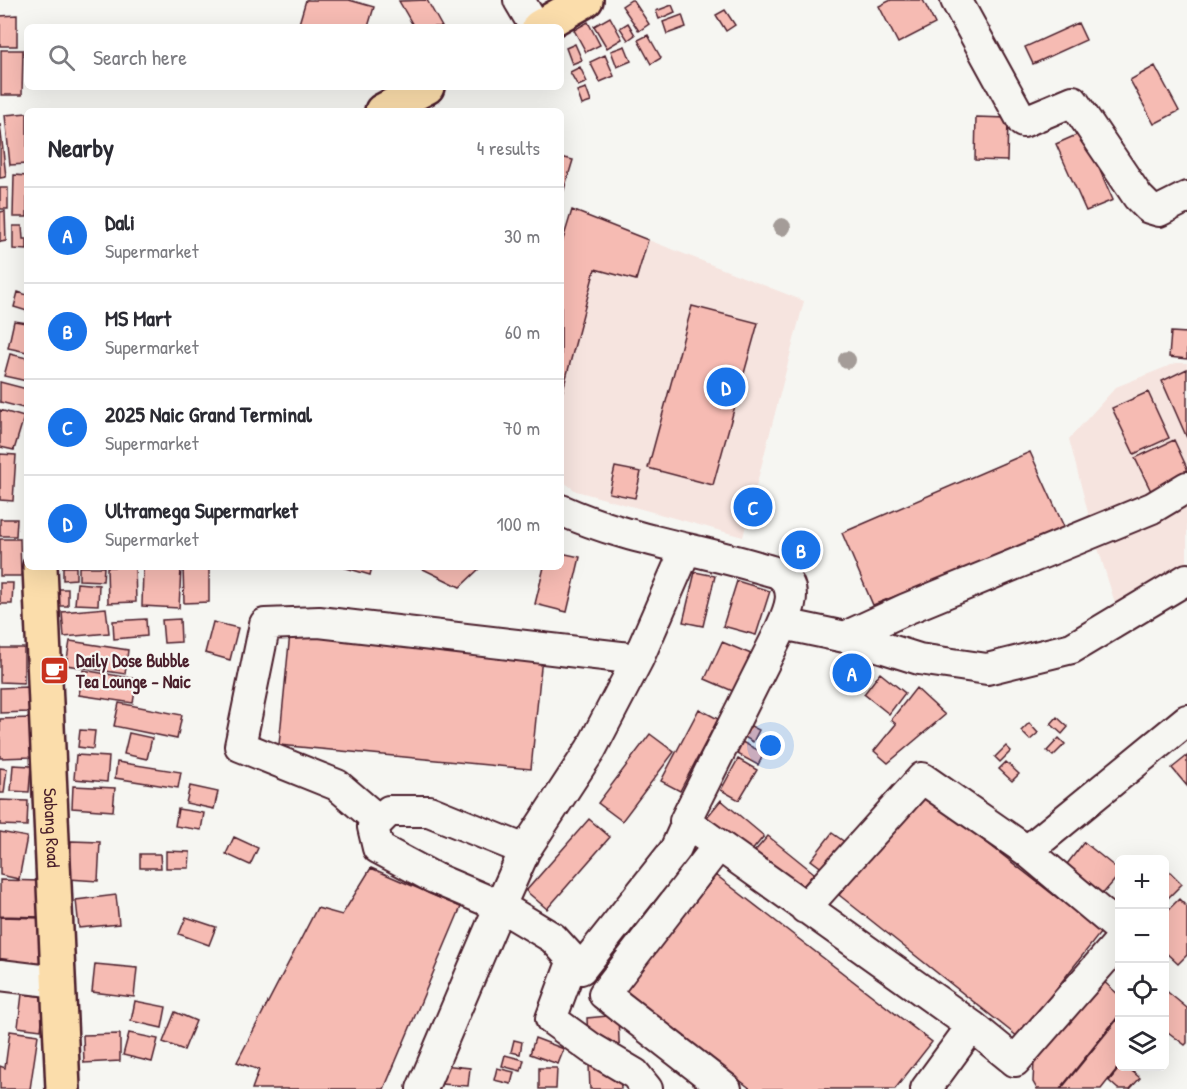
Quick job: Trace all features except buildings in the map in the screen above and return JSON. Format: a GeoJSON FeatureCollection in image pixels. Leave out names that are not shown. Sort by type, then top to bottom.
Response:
{"type":"FeatureCollection","features":[{"type":"Feature","properties":{"kind":"main road"},"geometry":{"type":"LineString","coordinates":[[542,24],[586,0]]}},
{"type":"Feature","properties":{"kind":"main road"},"geometry":{"type":"LineString","coordinates":[[388,108],[421,90]]}},
{"type":"Feature","properties":{"kind":"main road","name":"Sabang Road"},"geometry":{"type":"LineString","coordinates":[[40,570],[63,1089]]}},
{"type":"Feature","properties":{"kind":"street"},"geometry":{"type":"LineString","coordinates":[[519,0],[535,24]]}},
{"type":"Feature","properties":{"kind":"street"},"geometry":{"type":"LineString","coordinates":[[957,0],[1023,122],[1073,100],[1138,197],[1149,208],[1159,212],[1186,201]]}},
{"type":"Feature","properties":{"kind":"street"},"geometry":{"type":"LineString","coordinates":[[846,636],[1152,508],[1187,487]]}},
{"type":"Feature","properties":{"kind":"street"},"geometry":{"type":"LineString","coordinates":[[564,511],[588,522],[734,560],[779,575],[790,588],[792,603],[783,624],[685,821],[687,823],[675,850],[573,960],[550,1019],[591,1048],[635,1074],[647,1089]]}},
{"type":"Feature","properties":{"kind":"street"},"geometry":{"type":"LineString","coordinates":[[422,1089],[525,850],[591,749],[638,659],[686,549]]}},
{"type":"Feature","properties":{"kind":"street"},"geometry":{"type":"LineString","coordinates":[[783,624],[846,636],[919,659],[987,669],[1072,648],[1187,579]]}},
{"type":"Feature","properties":{"kind":"street"},"geometry":{"type":"LineString","coordinates":[[379,821],[337,785],[240,746],[265,624],[320,622],[638,659]]}},
{"type":"Feature","properties":{"kind":"street"},"geometry":{"type":"LineString","coordinates":[[1027,851],[1187,720]]}},
{"type":"Feature","properties":{"kind":"street"},"geometry":{"type":"LineString","coordinates":[[805,908],[922,778],[1027,851],[1115,926]]}},
{"type":"Feature","properties":{"kind":"street"},"geometry":{"type":"LineString","coordinates":[[525,850],[429,811],[389,811],[373,827],[378,848],[435,878],[500,906],[553,938],[604,994],[726,1089]]}},
{"type":"Feature","properties":{"kind":"street"},"geometry":{"type":"LineString","coordinates":[[687,823],[972,1026],[1015,1061],[1115,946]]}},
{"type":"Feature","properties":{"kind":"street"},"geometry":{"type":"LineString","coordinates":[[604,994],[718,846]]}},
{"type":"Feature","properties":{"kind":"street"},"geometry":{"type":"LineString","coordinates":[[0,975],[58,982]]}},
{"type":"Feature","properties":{"kind":"street"},"geometry":{"type":"LineString","coordinates":[[926,1089],[972,1026]]}},
{"type":"Feature","properties":{"kind":"shaded area"},"geometry":{"type":"Polygon","coordinates":[[[572,210],[804,301],[743,537],[576,491],[564,482],[564,236],[572,210]]]}},
{"type":"Feature","properties":{"kind":"shaded area"},"geometry":{"type":"Polygon","coordinates":[[[1176,363],[1187,363],[1187,576],[1120,619],[1093,532],[1069,439],[1116,387],[1176,363]]]}},
{"type":"Feature","properties":{"kind":"place","name":"Ultramega Supermarket"},"geometry":{"type":"Point","coordinates":[726,387]}},
{"type":"Feature","properties":{"kind":"place","name":"2025 Naic Grand Terminal"},"geometry":{"type":"Point","coordinates":[753,507]}},
{"type":"Feature","properties":{"kind":"place","name":"MS Mart"},"geometry":{"type":"Point","coordinates":[801,550]}},
{"type":"Feature","properties":{"kind":"place","name":"Daily Dose Bubble Tea Lounge - Naic"},"geometry":{"type":"Point","coordinates":[55,671]}},
{"type":"Feature","properties":{"kind":"place","name":"Dali"},"geometry":{"type":"Point","coordinates":[852,673]}}]}
